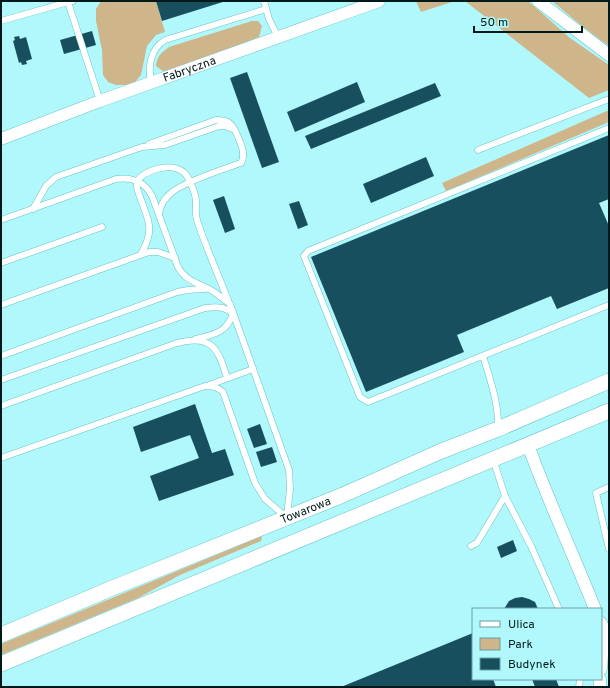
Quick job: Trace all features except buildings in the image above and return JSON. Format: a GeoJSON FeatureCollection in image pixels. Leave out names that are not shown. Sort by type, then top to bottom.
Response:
{"type":"FeatureCollection","features":[{"type":"Feature","properties":{"kind":"street","name":"Fabryczna"},"geometry":{"type":"LineString","coordinates":[[1,139],[100,101],[379,1]]}},
{"type":"Feature","properties":{"kind":"street"},"geometry":{"type":"LineString","coordinates":[[538,1],[609,55]]}},
{"type":"Feature","properties":{"kind":"street","name":"Towarowa"},"geometry":{"type":"LineString","coordinates":[[1,635],[110,589],[343,495],[438,452],[498,429],[609,382]]}},
{"type":"Feature","properties":{"kind":"street","name":"Towarowa"},"geometry":{"type":"LineString","coordinates":[[1,664],[609,411]]}},
{"type":"Feature","properties":{"kind":"street"},"geometry":{"type":"LineString","coordinates":[[528,445],[542,485],[558,518],[595,608]]}},
{"type":"Feature","properties":{"kind":"street"},"geometry":{"type":"LineString","coordinates":[[287,518],[297,540]]}},
{"type":"Feature","properties":{"kind":"street"},"geometry":{"type":"LineString","coordinates":[[602,625],[604,629],[602,655]]}},
{"type":"Feature","properties":{"kind":"lane"},"geometry":{"type":"LineString","coordinates":[[264,1],[269,19],[278,37]]}},
{"type":"Feature","properties":{"kind":"lane"},"geometry":{"type":"LineString","coordinates":[[1,21],[71,2],[100,101]]}},
{"type":"Feature","properties":{"kind":"lane"},"geometry":{"type":"LineString","coordinates":[[151,83],[150,75],[153,53],[158,45],[165,40],[266,9]]}},
{"type":"Feature","properties":{"kind":"lane"},"geometry":{"type":"LineString","coordinates":[[478,150],[609,100]]}},
{"type":"Feature","properties":{"kind":"lane"},"geometry":{"type":"LineString","coordinates":[[33,208],[46,186],[56,177],[142,146],[164,145],[219,126],[226,126],[235,130],[244,154],[244,159],[241,163],[190,182],[172,191],[164,200],[159,214]]}},
{"type":"Feature","properties":{"kind":"lane"},"geometry":{"type":"LineString","coordinates":[[609,128],[308,251],[304,256],[360,397],[368,402],[609,305]]}},
{"type":"Feature","properties":{"kind":"lane"},"geometry":{"type":"LineString","coordinates":[[141,254],[149,238],[150,230],[149,223],[136,188],[137,182],[146,173],[162,167],[171,167],[183,172],[190,182],[196,200],[197,219],[230,304],[289,470],[290,489],[287,518]]}},
{"type":"Feature","properties":{"kind":"lane"},"geometry":{"type":"LineString","coordinates":[[1,220],[116,179],[126,178],[137,182],[148,189],[181,273],[187,278],[209,289],[230,304]]}},
{"type":"Feature","properties":{"kind":"lane"},"geometry":{"type":"LineString","coordinates":[[1,263],[102,227]]}},
{"type":"Feature","properties":{"kind":"lane"},"geometry":{"type":"LineString","coordinates":[[1,305],[141,254],[158,252],[175,258]]}},
{"type":"Feature","properties":{"kind":"lane"},"geometry":{"type":"LineString","coordinates":[[1,356],[177,292],[198,288],[209,289]]}},
{"type":"Feature","properties":{"kind":"lane"},"geometry":{"type":"LineString","coordinates":[[1,380],[205,308],[222,307],[228,309],[233,314]]}},
{"type":"Feature","properties":{"kind":"lane"},"geometry":{"type":"LineString","coordinates":[[1,406],[177,343],[211,335],[226,328],[233,314]]}},
{"type":"Feature","properties":{"kind":"lane"},"geometry":{"type":"LineString","coordinates":[[189,340],[201,341],[211,345],[221,359],[228,378]]}},
{"type":"Feature","properties":{"kind":"lane"},"geometry":{"type":"LineString","coordinates":[[483,356],[494,400],[498,429]]}},
{"type":"Feature","properties":{"kind":"lane"},"geometry":{"type":"LineString","coordinates":[[1,458],[253,369]]}},
{"type":"Feature","properties":{"kind":"lane"},"geometry":{"type":"LineString","coordinates":[[206,386],[218,387],[223,392],[255,483],[265,498],[287,518]]}},
{"type":"Feature","properties":{"kind":"lane"},"geometry":{"type":"LineString","coordinates":[[493,460],[505,496],[531,546],[559,608]]}},
{"type":"Feature","properties":{"kind":"lane"},"geometry":{"type":"LineString","coordinates":[[609,487],[596,493],[609,549]]}},
{"type":"Feature","properties":{"kind":"lane"},"geometry":{"type":"LineString","coordinates":[[471,546],[477,543],[505,496]]}},
{"type":"Feature","properties":{"kind":"green space"},"geometry":{"type":"Polygon","coordinates":[[[101,1],[156,1],[165,32],[156,35],[147,46],[141,75],[135,82],[126,85],[116,85],[108,82],[103,75],[102,50],[96,21],[96,9],[101,1]]]}},
{"type":"Feature","properties":{"kind":"green space"},"geometry":{"type":"Polygon","coordinates":[[[416,1],[455,1],[421,12],[416,1]]]}},
{"type":"Feature","properties":{"kind":"green space"},"geometry":{"type":"Polygon","coordinates":[[[465,1],[528,1],[570,38],[609,65],[609,90],[589,98],[465,1]]]}},
{"type":"Feature","properties":{"kind":"green space"},"geometry":{"type":"Polygon","coordinates":[[[552,1],[609,1],[609,46],[582,26],[552,1]]]}},
{"type":"Feature","properties":{"kind":"green space"},"geometry":{"type":"Polygon","coordinates":[[[252,21],[258,21],[262,26],[259,37],[173,70],[163,71],[156,66],[160,55],[169,47],[252,21]]]}},
{"type":"Feature","properties":{"kind":"green space"},"geometry":{"type":"Polygon","coordinates":[[[609,110],[609,122],[446,191],[442,183],[609,110]]]}},
{"type":"Feature","properties":{"kind":"green space"},"geometry":{"type":"Polygon","coordinates":[[[262,536],[261,541],[180,575],[138,598],[1,655],[1,644],[262,536]]]}}]}
